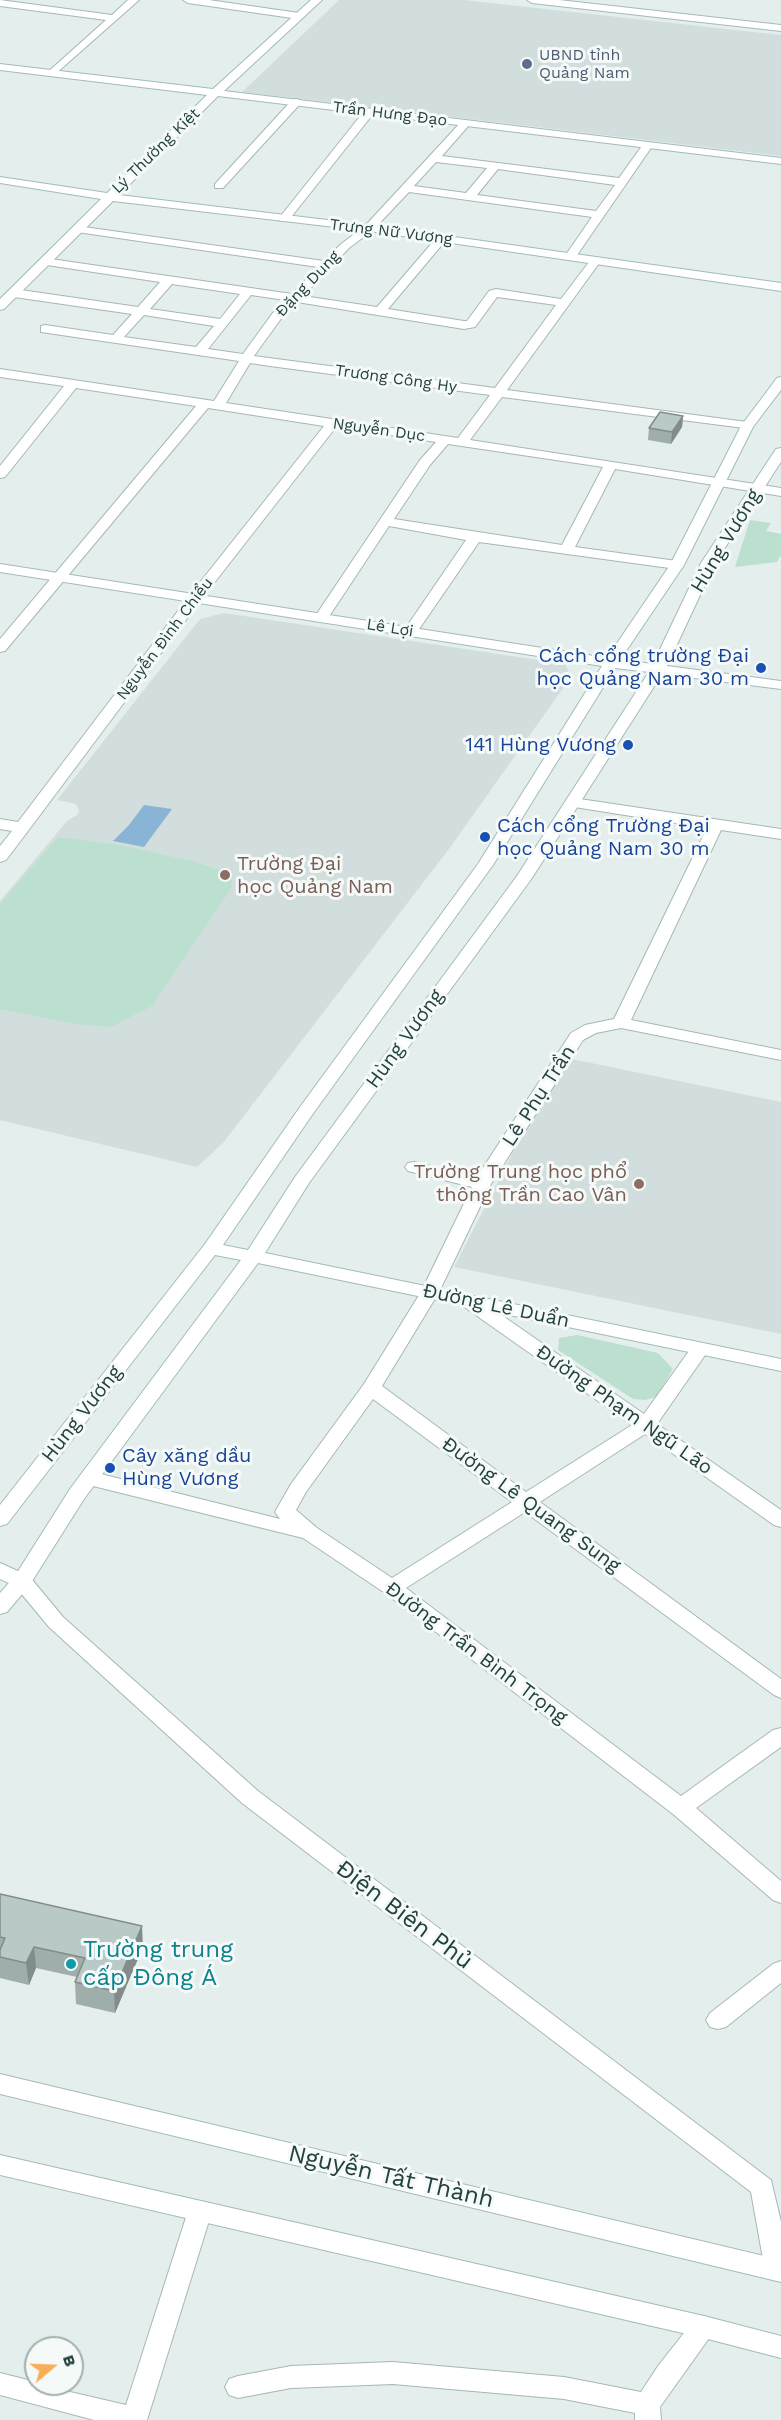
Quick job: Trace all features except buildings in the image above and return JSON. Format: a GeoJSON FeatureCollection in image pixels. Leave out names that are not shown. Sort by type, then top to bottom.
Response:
{"type":"FeatureCollection","features":[{"type":"Feature","properties":{"kind":"street"},"geometry":{"type":"LineString","coordinates":[[53,73],[134,0]]}},
{"type":"Feature","properties":{"kind":"street"},"geometry":{"type":"LineString","coordinates":[[188,0],[299,16]]}},
{"type":"Feature","properties":{"kind":"street","name":"Lý Thường Kiệt"},"geometry":{"type":"LineString","coordinates":[[0,306],[216,92],[317,0]]}},
{"type":"Feature","properties":{"kind":"street"},"geometry":{"type":"LineString","coordinates":[[532,0],[781,28]]}},
{"type":"Feature","properties":{"kind":"street"},"geometry":{"type":"LineString","coordinates":[[0,3],[113,18]]}},
{"type":"Feature","properties":{"kind":"street","name":"Trần Hưng Đạo"},"geometry":{"type":"LineString","coordinates":[[0,67],[781,161]]}},
{"type":"Feature","properties":{"kind":"street"},"geometry":{"type":"LineString","coordinates":[[219,186],[296,102]]}},
{"type":"Feature","properties":{"kind":"street"},"geometry":{"type":"LineString","coordinates":[[284,219],[369,112]]}},
{"type":"Feature","properties":{"kind":"street","name":"Đặng Dung"},"geometry":{"type":"LineString","coordinates":[[0,648],[212,405],[276,317],[345,246],[369,228],[465,124]]}},
{"type":"Feature","properties":{"kind":"street"},"geometry":{"type":"LineString","coordinates":[[571,256],[648,145]]}},
{"type":"Feature","properties":{"kind":"street"},"geometry":{"type":"LineString","coordinates":[[435,158],[621,182]]}},
{"type":"Feature","properties":{"kind":"street"},"geometry":{"type":"LineString","coordinates":[[469,197],[495,166]]}},
{"type":"Feature","properties":{"kind":"street","name":"Trưng Nữ Vương"},"geometry":{"type":"LineString","coordinates":[[0,180],[109,197],[442,238],[781,287]]}},
{"type":"Feature","properties":{"kind":"street"},"geometry":{"type":"LineString","coordinates":[[405,189],[599,215]]}},
{"type":"Feature","properties":{"kind":"street"},"geometry":{"type":"LineString","coordinates":[[77,229],[326,265]]}},
{"type":"Feature","properties":{"kind":"street"},"geometry":{"type":"LineString","coordinates":[[380,311],[442,238]]}},
{"type":"Feature","properties":{"kind":"street"},"geometry":{"type":"LineString","coordinates":[[462,442],[596,260]]}},
{"type":"Feature","properties":{"kind":"street"},"geometry":{"type":"LineString","coordinates":[[44,262],[468,325],[496,293],[564,303]]}},
{"type":"Feature","properties":{"kind":"street"},"geometry":{"type":"LineString","coordinates":[[115,340],[169,280]]}},
{"type":"Feature","properties":{"kind":"street"},"geometry":{"type":"LineString","coordinates":[[199,352],[248,292]]}},
{"type":"Feature","properties":{"kind":"street"},"geometry":{"type":"LineString","coordinates":[[14,293],[222,323]]}},
{"type":"Feature","properties":{"kind":"street","name":"Trương Công Hy"},"geometry":{"type":"LineString","coordinates":[[45,329],[246,359],[747,426]]}},
{"type":"Feature","properties":{"kind":"street","name":"Nguyễn Dục"},"geometry":{"type":"LineString","coordinates":[[0,374],[611,464],[781,492]]}},
{"type":"Feature","properties":{"kind":"street","name":"Hùng Vương"},"geometry":{"type":"LineString","coordinates":[[0,1519],[211,1248],[306,1111],[485,865],[611,663],[677,565],[747,426],[781,381]]}},
{"type":"Feature","properties":{"kind":"street"},"geometry":{"type":"LineString","coordinates":[[0,474],[73,384]]}},
{"type":"Feature","properties":{"kind":"street","name":"Nguyễn Đình Chiểu"},"geometry":{"type":"LineString","coordinates":[[0,857],[195,598],[333,423]]}},
{"type":"Feature","properties":{"kind":"street"},"geometry":{"type":"LineString","coordinates":[[321,618],[425,463],[445,440]]}},
{"type":"Feature","properties":{"kind":"street","name":"Hùng Vương"},"geometry":{"type":"LineString","coordinates":[[0,1607],[22,1581],[89,1478],[253,1257],[301,1181],[524,878],[658,669],[708,563],[781,452]]}},
{"type":"Feature","properties":{"kind":"street"},"geometry":{"type":"LineString","coordinates":[[566,550],[611,464]]}},
{"type":"Feature","properties":{"kind":"street"},"geometry":{"type":"LineString","coordinates":[[387,522],[475,537],[677,565]]}},
{"type":"Feature","properties":{"kind":"street"},"geometry":{"type":"LineString","coordinates":[[410,632],[475,537]]}},
{"type":"Feature","properties":{"kind":"street","name":"Lê Lợi"},"geometry":{"type":"LineString","coordinates":[[0,568],[611,663],[781,685]]}},
{"type":"Feature","properties":{"kind":"street"},"geometry":{"type":"LineString","coordinates":[[573,803],[781,834]]}},
{"type":"Feature","properties":{"kind":"street"},"geometry":{"type":"LineString","coordinates":[[0,824],[23,828]]}},
{"type":"Feature","properties":{"kind":"street"},"geometry":{"type":"LineString","coordinates":[[716,825],[621,1023],[781,1055]]}},
{"type":"Feature","properties":{"kind":"street","name":"Lê Phụ Trần"},"geometry":{"type":"LineString","coordinates":[[430,1292],[482,1184],[577,1037],[591,1029],[621,1023]]}},
{"type":"Feature","properties":{"kind":"street"},"geometry":{"type":"LineString","coordinates":[[414,1167],[482,1184]]}},
{"type":"Feature","properties":{"kind":"street","name":"Đường Lê Duẩn"},"geometry":{"type":"LineString","coordinates":[[211,1248],[781,1365]]}},
{"type":"Feature","properties":{"kind":"street"},"geometry":{"type":"LineString","coordinates":[[371,1388],[430,1292]]}},
{"type":"Feature","properties":{"kind":"street","name":"Đường Phạm Ngũ Lão"},"geometry":{"type":"LineString","coordinates":[[467,1300],[781,1520]]}},
{"type":"Feature","properties":{"kind":"street"},"geometry":{"type":"LineString","coordinates":[[392,1588],[646,1425],[701,1348]]}},
{"type":"Feature","properties":{"kind":"street","name":"Đường Lê Quang Sung"},"geometry":{"type":"LineString","coordinates":[[371,1388],[781,1690]]}},
{"type":"Feature","properties":{"kind":"street","name":"Đường Trần Bình Trọng"},"geometry":{"type":"LineString","coordinates":[[371,1388],[298,1489],[285,1512],[310,1533],[392,1588],[681,1808],[781,1894]]}},
{"type":"Feature","properties":{"kind":"street"},"geometry":{"type":"LineString","coordinates":[[89,1478],[310,1533]]}},
{"type":"Feature","properties":{"kind":"street","name":"Điện Biên Phủ"},"geometry":{"type":"LineString","coordinates":[[0,1570],[22,1581],[56,1622],[120,1683],[250,1797],[762,2187],[780,2269]]}},
{"type":"Feature","properties":{"kind":"street"},"geometry":{"type":"LineString","coordinates":[[681,1808],[781,1736]]}},
{"type":"Feature","properties":{"kind":"street"},"geometry":{"type":"LineString","coordinates":[[718,2020],[781,1970]]}},
{"type":"Feature","properties":{"kind":"street","name":"Nguyễn Tất Thành"},"geometry":{"type":"LineString","coordinates":[[0,2084],[780,2269]]}},
{"type":"Feature","properties":{"kind":"street"},"geometry":{"type":"LineString","coordinates":[[0,2165],[704,2327],[781,2347]]}},
{"type":"Feature","properties":{"kind":"street"},"geometry":{"type":"LineString","coordinates":[[0,2384],[134,2420],[200,2211]]}},
{"type":"Feature","properties":{"kind":"street"},"geometry":{"type":"LineString","coordinates":[[238,2387],[291,2377],[393,2373],[564,2388],[616,2397],[647,2413],[667,2374],[704,2327]]}},
{"type":"Feature","properties":{"kind":"shaded area","name":"UBND tỉnh Quảng Nam"},"geometry":{"type":"Polygon","coordinates":[[[339,0],[464,0],[781,35],[781,156],[242,92],[339,0]]]}},
{"type":"Feature","properties":{"kind":"shaded area","name":"Trường Đại học Quảng Nam"},"geometry":{"type":"Polygon","coordinates":[[[224,613],[565,664],[571,677],[449,849],[223,1143],[197,1167],[0,1120],[0,901],[67,821],[77,815],[79,811],[76,804],[57,800],[200,619],[224,613]]]}},
{"type":"Feature","properties":{"kind":"shaded area","name":"Trường Trung học phổ thông Trần Cao Vân"},"geometry":{"type":"Polygon","coordinates":[[[562,1057],[781,1102],[781,1334],[454,1267],[562,1057]]]}},
{"type":"Feature","properties":{"kind":"green space"},"geometry":{"type":"Polygon","coordinates":[[[750,520],[771,523],[766,531],[781,534],[781,555],[777,562],[735,567],[750,520]]]}},
{"type":"Feature","properties":{"kind":"green space"},"geometry":{"type":"Polygon","coordinates":[[[58,837],[120,845],[193,861],[231,874],[232,887],[152,1006],[111,1027],[75,1024],[0,1009],[0,904],[58,837]]]}},
{"type":"Feature","properties":{"kind":"green space"},"geometry":{"type":"Polygon","coordinates":[[[577,1335],[658,1353],[673,1369],[656,1397],[645,1400],[633,1399],[558,1350],[559,1338],[577,1335]]]}},
{"type":"Feature","properties":{"kind":"water"},"geometry":{"type":"Polygon","coordinates":[[[144,805],[172,809],[144,847],[113,841],[129,825],[144,805]]]}},
{"type":"Feature","properties":{"kind":"place","name":"UBND tỉnh Quảng Nam"},"geometry":{"type":"Point","coordinates":[527,64]}},
{"type":"Feature","properties":{"kind":"place","name":"Cách cổng trường Đại học Quảng Nam 30 m"},"geometry":{"type":"Point","coordinates":[761,668]}},
{"type":"Feature","properties":{"kind":"place","name":"141 Hùng Vương"},"geometry":{"type":"Point","coordinates":[628,745]}},
{"type":"Feature","properties":{"kind":"place","name":"Cách cổng Trường Đại học Quảng Nam 30 m"},"geometry":{"type":"Point","coordinates":[485,837]}},
{"type":"Feature","properties":{"kind":"place","name":"Trường Đại học Quảng Nam"},"geometry":{"type":"Point","coordinates":[225,875]}},
{"type":"Feature","properties":{"kind":"place","name":"Trường Trung học phổ thông Trần Cao Vân"},"geometry":{"type":"Point","coordinates":[639,1184]}},
{"type":"Feature","properties":{"kind":"place","name":"Cây xăng dầu Hùng Vương"},"geometry":{"type":"Point","coordinates":[110,1468]}},
{"type":"Feature","properties":{"kind":"place","name":"Trường trung cấp Đông Á"},"geometry":{"type":"Point","coordinates":[71,1964]}}]}
